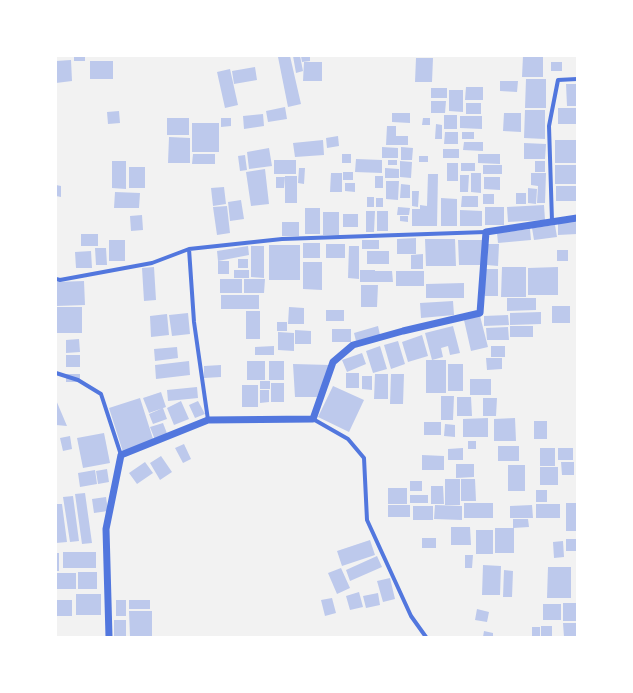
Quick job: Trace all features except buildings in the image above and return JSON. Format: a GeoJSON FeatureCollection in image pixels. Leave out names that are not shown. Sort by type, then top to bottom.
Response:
{"type":"FeatureCollection","features":[{"type":"Feature","properties":{"kind":"street"},"geometry":{"type":"LineString","coordinates":[[552,221],[549,126],[558,80],[577,79]]}},
{"type":"Feature","properties":{"kind":"street"},"geometry":{"type":"LineString","coordinates":[[56,279],[60,280],[117,268],[152,264],[189,249],[282,239],[486,232],[577,218]]}},
{"type":"Feature","properties":{"kind":"street"},"geometry":{"type":"LineString","coordinates":[[313,419],[333,362],[353,345],[403,331],[480,313],[486,232]]}},
{"type":"Feature","properties":{"kind":"street"},"geometry":{"type":"LineString","coordinates":[[189,249],[194,322],[208,420]]}},
{"type":"Feature","properties":{"kind":"street"},"geometry":{"type":"LineString","coordinates":[[56,373],[78,380],[101,394],[120,454],[106,528],[109,637]]}},
{"type":"Feature","properties":{"kind":"street"},"geometry":{"type":"LineString","coordinates":[[120,454],[208,420],[313,419],[348,439],[364,458],[367,520],[411,616],[426,637]]}}]}
